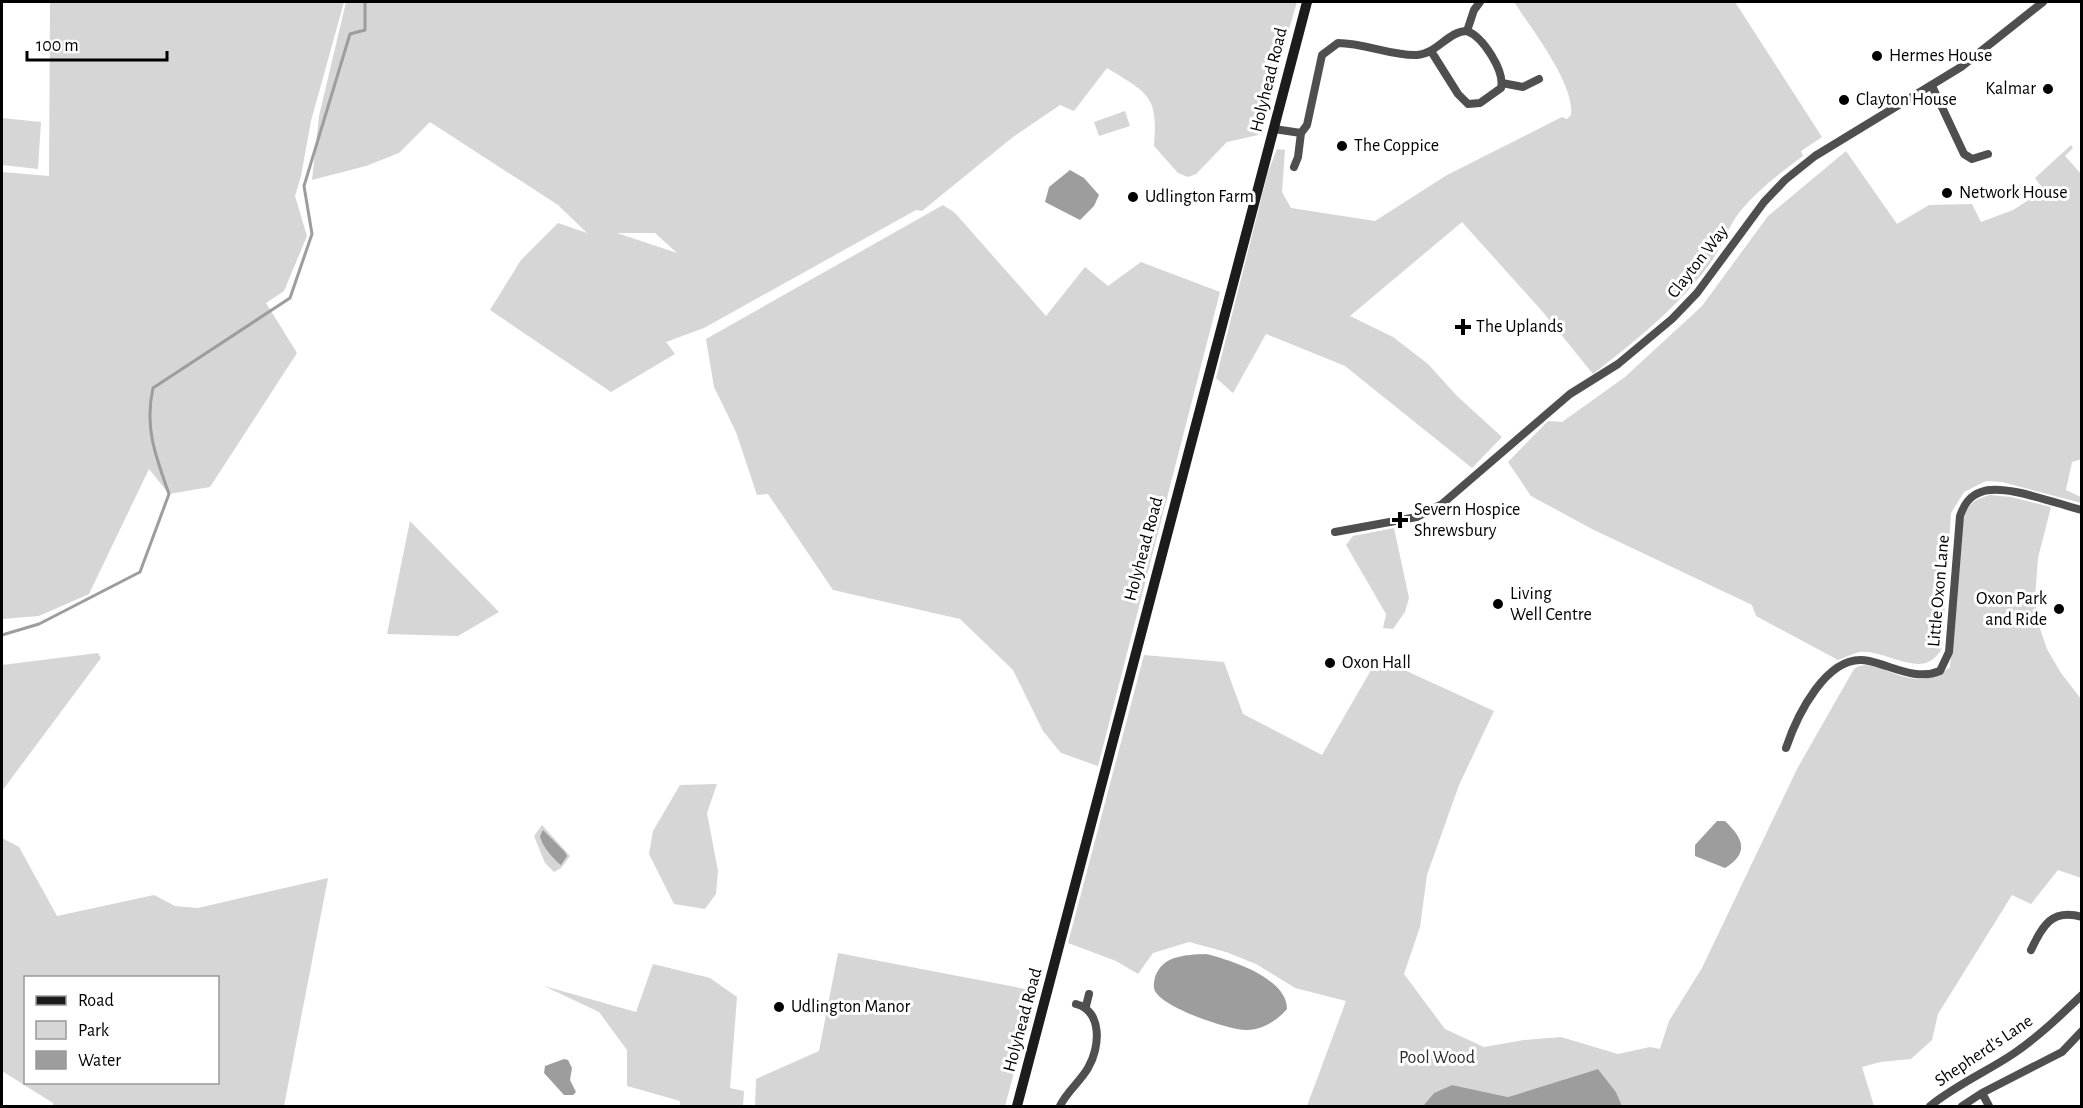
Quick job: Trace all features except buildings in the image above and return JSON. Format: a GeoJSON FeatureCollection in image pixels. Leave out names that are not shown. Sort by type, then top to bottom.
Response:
{"type":"FeatureCollection","features":[{"type":"Feature","properties":{"kind":"main road","name":"Holyhead Road"},"geometry":{"type":"LineString","coordinates":[[1017,1107],[1307,2]]}},
{"type":"Feature","properties":{"kind":"street"},"geometry":{"type":"LineString","coordinates":[[1467,31],[1474,10],[1480,2]]}},
{"type":"Feature","properties":{"kind":"street","name":"Clayton Way"},"geometry":{"type":"LineString","coordinates":[[1335,532],[1417,517],[1442,504],[1570,394],[1618,364],[1672,319],[1697,293],[1764,202],[1785,180],[1815,156],[1961,67],[2043,2]]}},
{"type":"Feature","properties":{"kind":"street"},"geometry":{"type":"LineString","coordinates":[[1294,167],[1298,157],[1300,133],[1307,125],[1320,60],[1325,51],[1333,45],[1346,43],[1406,55],[1431,51],[1458,33],[1467,31],[1477,37],[1501,74],[1500,88],[1480,103],[1468,104],[1458,94],[1431,51]]}},
{"type":"Feature","properties":{"kind":"street"},"geometry":{"type":"LineString","coordinates":[[1502,83],[1528,86],[1539,79]]}},
{"type":"Feature","properties":{"kind":"street"},"geometry":{"type":"LineString","coordinates":[[1932,86],[1964,154],[1972,159],[1988,154]]}},
{"type":"Feature","properties":{"kind":"street"},"geometry":{"type":"LineString","coordinates":[[1274,129],[1300,133]]}},
{"type":"Feature","properties":{"kind":"street","name":"Little Oxon Lane"},"geometry":{"type":"LineString","coordinates":[[1786,748],[1805,703],[1818,686],[1849,662],[1865,660],[1920,676],[1940,671],[1946,663],[1950,643],[1960,516],[1968,500],[1974,495],[1999,489],[2082,510]]}},
{"type":"Feature","properties":{"kind":"street"},"geometry":{"type":"LineString","coordinates":[[2031,950],[2048,920],[2062,914],[2082,917]]}},
{"type":"Feature","properties":{"kind":"street"},"geometry":{"type":"LineString","coordinates":[[1060,1107],[1067,1093],[1089,1067],[1092,1059],[1096,1026],[1086,1006],[1089,994]]}},
{"type":"Feature","properties":{"kind":"street","name":"Shepherd's Lane"},"geometry":{"type":"LineString","coordinates":[[1929,1107],[1960,1084],[2014,1053],[2042,1032],[2082,995]]}},
{"type":"Feature","properties":{"kind":"street"},"geometry":{"type":"LineString","coordinates":[[1076,1004],[1086,1006]]}},
{"type":"Feature","properties":{"kind":"street"},"geometry":{"type":"LineString","coordinates":[[1962,1107],[1982,1093],[2062,1052],[2081,1033]]}},
{"type":"Feature","properties":{"kind":"street"},"geometry":{"type":"LineString","coordinates":[[1982,1093],[1989,1107]]}},
{"type":"Feature","properties":{"kind":"green space"},"geometry":{"type":"Polygon","coordinates":[[[50,2],[344,2],[311,121],[295,196],[307,236],[284,291],[266,303],[297,353],[210,487],[169,494],[149,469],[89,594],[39,616],[2,619],[2,172],[49,176],[50,2]]]}},
{"type":"Feature","properties":{"kind":"green space"},"geometry":{"type":"Polygon","coordinates":[[[346,2],[1297,2],[1258,135],[1227,142],[1196,174],[1188,177],[1178,173],[1154,146],[1154,116],[1148,98],[1133,84],[1107,68],[1074,111],[1060,105],[1013,137],[922,211],[916,210],[704,328],[666,342],[675,354],[611,392],[490,310],[521,260],[558,223],[587,233],[558,205],[430,122],[399,153],[366,166],[312,180],[319,116],[346,2]],[[617,233],[677,253],[655,233],[617,233]]]}},
{"type":"Feature","properties":{"kind":"green space"},"geometry":{"type":"Polygon","coordinates":[[[1514,2],[1735,2],[1822,137],[1801,151],[1803,156],[1767,184],[1743,208],[1709,265],[1684,295],[1640,337],[1593,374],[1542,311],[1462,222],[1350,316],[1393,337],[1428,364],[1457,396],[1502,437],[1472,468],[1345,366],[1266,334],[1233,393],[1216,378],[1268,172],[1277,149],[1285,150],[1282,192],[1291,208],[1375,221],[1447,175],[1562,117],[1567,119],[1571,115],[1570,102],[1559,72],[1514,2]]]}},
{"type":"Feature","properties":{"kind":"green space"},"geometry":{"type":"Polygon","coordinates":[[[1125,111],[1130,126],[1099,136],[1094,122],[1125,111]]]}},
{"type":"Feature","properties":{"kind":"green space"},"geometry":{"type":"Polygon","coordinates":[[[2,118],[41,122],[38,169],[2,165],[2,118]]]}},
{"type":"Feature","properties":{"kind":"green space"},"geometry":{"type":"Polygon","coordinates":[[[2071,145],[2073,148],[2065,156],[2082,175],[2082,459],[2072,462],[2066,490],[2081,497],[2081,503],[2002,482],[1986,481],[1964,492],[1951,513],[1942,648],[1934,658],[1925,663],[1915,664],[1871,652],[1860,652],[1838,660],[1756,616],[1752,605],[1592,529],[1531,496],[1508,462],[1548,421],[1562,422],[1625,377],[1702,306],[1768,216],[1846,151],[1897,224],[1929,205],[1972,204],[1981,222],[2013,210],[2044,190],[2035,178],[2071,145]]]}},
{"type":"Feature","properties":{"kind":"green space"},"geometry":{"type":"Polygon","coordinates":[[[943,205],[955,213],[1046,316],[1085,267],[1108,286],[1141,262],[1220,292],[1098,766],[1061,753],[1043,731],[1013,670],[960,619],[833,590],[768,494],[757,495],[736,432],[714,387],[706,339],[943,205]]]}},
{"type":"Feature","properties":{"kind":"green space","name":"Pool Wood"},"geometry":{"type":"Polygon","coordinates":[[[1990,495],[2011,497],[2051,507],[2038,558],[2035,598],[2037,620],[2047,649],[2061,673],[2081,699],[2081,878],[2058,870],[2031,904],[2012,895],[1938,1014],[1932,1040],[1911,1059],[1880,1062],[1862,1067],[1874,1106],[1622,1106],[1616,1092],[1598,1069],[1508,1097],[1452,1085],[1434,1093],[1423,1106],[1307,1106],[1346,1001],[1295,988],[1256,964],[1226,952],[1189,942],[1153,953],[1138,974],[1116,961],[1068,943],[1144,655],[1224,662],[1243,714],[1322,755],[1378,658],[1494,711],[1459,785],[1427,875],[1420,927],[1404,974],[1445,1029],[1484,1047],[1561,1037],[1618,1054],[1650,1047],[1660,1049],[1669,1021],[1702,968],[1797,769],[1854,669],[1863,665],[1872,666],[1908,678],[1922,679],[1936,676],[1950,667],[1963,521],[1972,503],[1990,495]]]}},
{"type":"Feature","properties":{"kind":"green space"},"geometry":{"type":"Polygon","coordinates":[[[410,521],[499,612],[458,636],[387,634],[410,521]]]}},
{"type":"Feature","properties":{"kind":"green space"},"geometry":{"type":"Polygon","coordinates":[[[1394,528],[1409,598],[1405,612],[1393,629],[1383,628],[1386,614],[1346,545],[1353,536],[1394,528]]]}},
{"type":"Feature","properties":{"kind":"green space"},"geometry":{"type":"Polygon","coordinates":[[[98,653],[101,658],[2,791],[2,665],[98,653]]]}},
{"type":"Feature","properties":{"kind":"green space"},"geometry":{"type":"Polygon","coordinates":[[[717,784],[707,813],[718,871],[716,894],[705,909],[674,904],[649,854],[653,831],[680,785],[717,784]]]}},
{"type":"Feature","properties":{"kind":"green space"},"geometry":{"type":"Polygon","coordinates":[[[542,825],[570,856],[561,868],[554,872],[545,863],[534,836],[542,825]]]}},
{"type":"Feature","properties":{"kind":"green space"},"geometry":{"type":"Polygon","coordinates":[[[2,838],[19,847],[57,916],[154,895],[175,906],[198,908],[328,878],[284,1106],[53,1106],[53,1103],[2,1071],[2,838]]]}},
{"type":"Feature","properties":{"kind":"green space"},"geometry":{"type":"Polygon","coordinates":[[[838,953],[1036,991],[1005,1106],[755,1106],[756,1079],[819,1051],[838,953]]]}},
{"type":"Feature","properties":{"kind":"green space"},"geometry":{"type":"Polygon","coordinates":[[[653,964],[710,978],[737,997],[730,1088],[744,1091],[743,1106],[680,1106],[680,1101],[627,1086],[627,1050],[599,1012],[544,986],[636,1012],[653,964]]]}},
{"type":"Feature","properties":{"kind":"water"},"geometry":{"type":"Polygon","coordinates":[[[1070,170],[1084,178],[1099,195],[1094,206],[1080,220],[1045,202],[1049,187],[1070,170]]]}},
{"type":"Feature","properties":{"kind":"water"},"geometry":{"type":"Polygon","coordinates":[[[1717,821],[1725,821],[1740,840],[1741,851],[1738,857],[1725,868],[1695,856],[1695,845],[1717,821]]]}},
{"type":"Feature","properties":{"kind":"water"},"geometry":{"type":"Polygon","coordinates":[[[543,830],[565,852],[567,856],[561,865],[543,844],[540,836],[543,830]]]}},
{"type":"Feature","properties":{"kind":"water"},"geometry":{"type":"Polygon","coordinates":[[[1206,954],[1243,966],[1268,980],[1285,998],[1287,1009],[1264,1026],[1253,1030],[1238,1029],[1183,1011],[1161,998],[1155,991],[1155,977],[1163,964],[1176,958],[1206,954]]]}},
{"type":"Feature","properties":{"kind":"water"},"geometry":{"type":"Polygon","coordinates":[[[564,1059],[568,1060],[572,1068],[570,1080],[576,1092],[573,1095],[564,1095],[544,1073],[545,1066],[564,1059]]]}},
{"type":"Feature","properties":{"kind":"water"},"geometry":{"type":"Polygon","coordinates":[[[1598,1069],[1616,1092],[1622,1106],[1423,1106],[1434,1093],[1452,1085],[1508,1097],[1598,1069]]]}},
{"type":"Feature","properties":{"kind":"waterway"},"geometry":{"type":"LineString","coordinates":[[2,635],[39,624],[140,572],[169,494],[156,455],[151,429],[153,388],[290,298],[312,234],[304,186],[350,34],[365,30],[365,2]]}},
{"type":"Feature","properties":{"kind":"place","name":"Hermes House"},"geometry":{"type":"Point","coordinates":[1877,56]}},
{"type":"Feature","properties":{"kind":"place","name":"Kalmar"},"geometry":{"type":"Point","coordinates":[2048,89]}},
{"type":"Feature","properties":{"kind":"place","name":"Clayton House"},"geometry":{"type":"Point","coordinates":[1844,100]}},
{"type":"Feature","properties":{"kind":"place","name":"The Coppice"},"geometry":{"type":"Point","coordinates":[1342,146]}},
{"type":"Feature","properties":{"kind":"place","name":"Network House"},"geometry":{"type":"Point","coordinates":[1947,193]}},
{"type":"Feature","properties":{"kind":"place","name":"Udlington Farm"},"geometry":{"type":"Point","coordinates":[1133,197]}},
{"type":"Feature","properties":{"kind":"place","name":"The Uplands"},"geometry":{"type":"Point","coordinates":[1463,327]}},
{"type":"Feature","properties":{"kind":"place","name":"Severn Hospice Shrewsbury"},"geometry":{"type":"Point","coordinates":[1400,520]}},
{"type":"Feature","properties":{"kind":"place","name":"Living Well Centre"},"geometry":{"type":"Point","coordinates":[1498,604]}},
{"type":"Feature","properties":{"kind":"place","name":"Oxon Park and Ride"},"geometry":{"type":"Point","coordinates":[2059,609]}},
{"type":"Feature","properties":{"kind":"place","name":"Oxon Hall"},"geometry":{"type":"Point","coordinates":[1330,663]}},
{"type":"Feature","properties":{"kind":"place","name":"Udlington Manor"},"geometry":{"type":"Point","coordinates":[779,1007]}}]}
